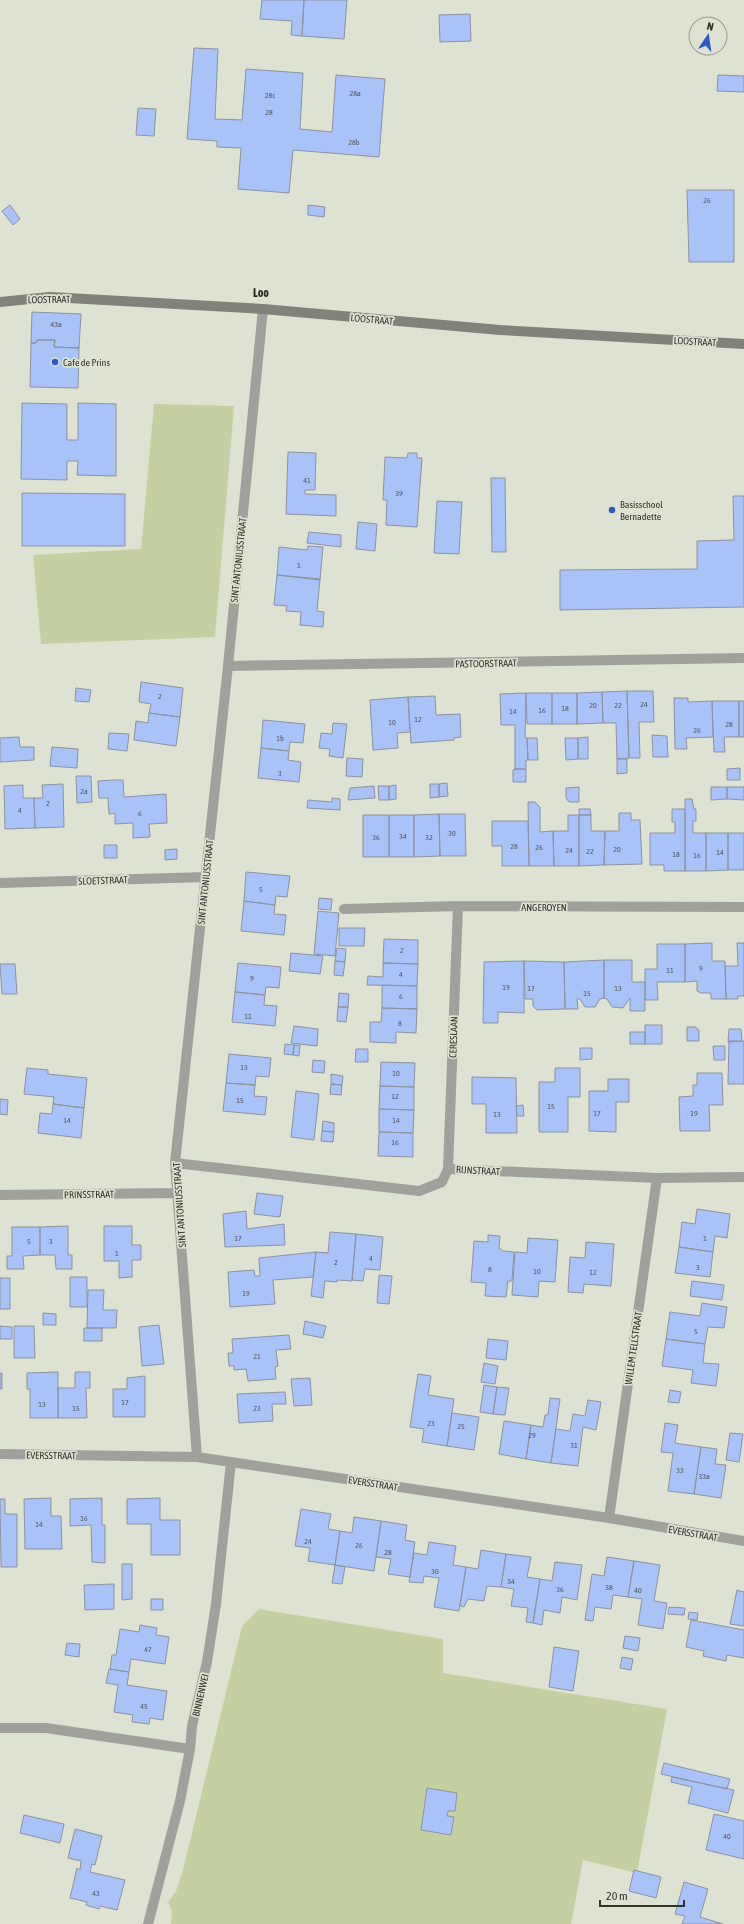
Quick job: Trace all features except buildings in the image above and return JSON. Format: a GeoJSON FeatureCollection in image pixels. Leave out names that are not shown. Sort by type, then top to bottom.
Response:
{"type":"FeatureCollection","features":[{"type":"Feature","properties":{"kind":"street","name":"LOOSTRAAT"},"geometry":{"type":"LineString","coordinates":[[0,302],[50,297],[263,309],[500,330],[744,344]]}},
{"type":"Feature","properties":{"kind":"street","name":"SINT ANTONIUSSTRAAT"},"geometry":{"type":"LineString","coordinates":[[197,1457],[175,1163],[228,666],[263,309]]}},
{"type":"Feature","properties":{"kind":"street","name":"PASTOORSTRAAT"},"geometry":{"type":"LineString","coordinates":[[228,666],[744,658]]}},
{"type":"Feature","properties":{"kind":"street","name":"SLOETSTRAAT"},"geometry":{"type":"LineString","coordinates":[[0,883],[206,877]]}},
{"type":"Feature","properties":{"kind":"street","name":"ANGEROYEN"},"geometry":{"type":"LineString","coordinates":[[344,909],[458,906],[744,907]]}},
{"type":"Feature","properties":{"kind":"street","name":"CERESLAAN"},"geometry":{"type":"LineString","coordinates":[[448,1168],[458,906]]}},
{"type":"Feature","properties":{"kind":"street","name":"RIJNSTRAAT"},"geometry":{"type":"LineString","coordinates":[[175,1163],[419,1191],[442,1182],[448,1168],[657,1178],[744,1177]]}},
{"type":"Feature","properties":{"kind":"street","name":"WILLEM TELLSTRAAT"},"geometry":{"type":"LineString","coordinates":[[609,1518],[657,1178]]}},
{"type":"Feature","properties":{"kind":"street","name":"PRINSSTRAAT"},"geometry":{"type":"LineString","coordinates":[[0,1194],[178,1193]]}},
{"type":"Feature","properties":{"kind":"street","name":"EVERSSTRAAT"},"geometry":{"type":"LineString","coordinates":[[0,1454],[197,1457],[609,1518],[744,1541]]}},
{"type":"Feature","properties":{"kind":"street","name":"BINNENWEI"},"geometry":{"type":"LineString","coordinates":[[148,1924],[180,1801],[190,1749],[192,1726],[207,1662],[216,1604],[231,1462]]}},
{"type":"Feature","properties":{"kind":"street"},"geometry":{"type":"LineString","coordinates":[[0,1728],[46,1728],[190,1749]]}},
{"type":"Feature","properties":{"kind":"green space"},"geometry":{"type":"Polygon","coordinates":[[[154,404],[234,406],[215,637],[41,644],[33,555],[141,549],[154,404]]]}},
{"type":"Feature","properties":{"kind":"green space"},"geometry":{"type":"Polygon","coordinates":[[[259,1609],[443,1639],[443,1673],[667,1709],[637,1873],[583,1860],[571,1924],[171,1924],[172,1911],[168,1902],[176,1891],[183,1870],[242,1626],[259,1609]]]}},
{"type":"Feature","properties":{"kind":"place","name":"Cafe de Prins"},"geometry":{"type":"Point","coordinates":[55,362]}},
{"type":"Feature","properties":{"kind":"place","name":"Basisschool Bernadette"},"geometry":{"type":"Point","coordinates":[612,510]}},
{"type":"Feature","properties":{"kind":"district","name":"Loo"},"geometry":{"type":"Point","coordinates":[261,293]}}]}
